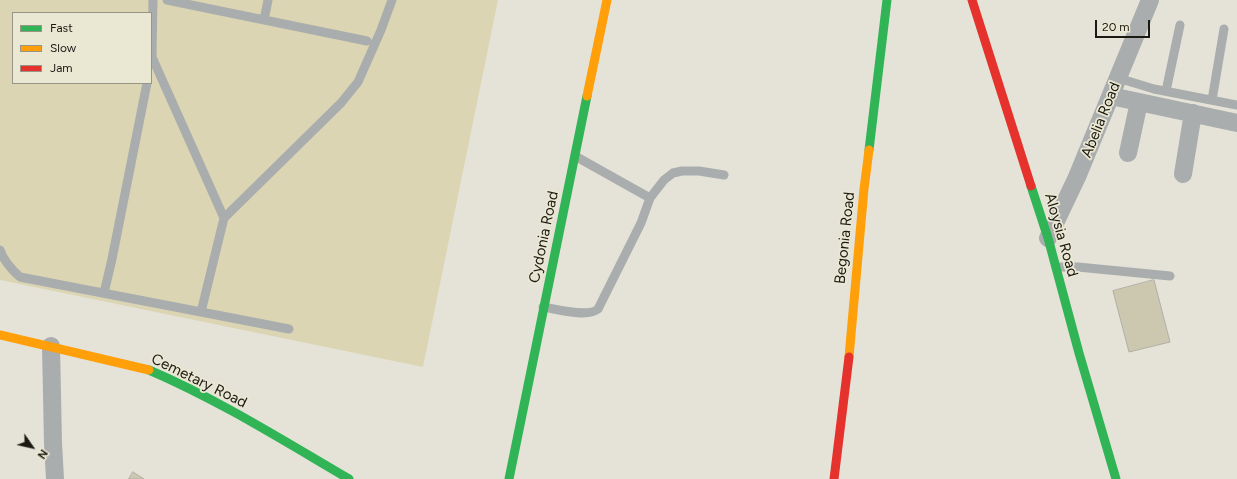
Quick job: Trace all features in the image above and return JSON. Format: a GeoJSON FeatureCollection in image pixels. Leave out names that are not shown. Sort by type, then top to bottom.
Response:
{"type":"FeatureCollection","features":[{"type":"Feature","properties":{"kind":"street","name":"Cydonia Road"},"geometry":{"type":"LineString","coordinates":[[509,475],[607,0]]}},
{"type":"Feature","properties":{"kind":"street","name":"Begonia Road"},"geometry":{"type":"LineString","coordinates":[[834,479],[848,365],[864,189],[887,0]]}},
{"type":"Feature","properties":{"kind":"street","name":"Aloysia Road"},"geometry":{"type":"LineString","coordinates":[[972,0],[1048,238],[1079,353],[1116,479]]}},
{"type":"Feature","properties":{"kind":"street","name":"Abelia Road"},"geometry":{"type":"LineString","coordinates":[[1048,238],[1077,177],[1150,0]]}},
{"type":"Feature","properties":{"kind":"street"},"geometry":{"type":"LineString","coordinates":[[1111,96],[1237,123]]}},
{"type":"Feature","properties":{"kind":"street"},"geometry":{"type":"LineString","coordinates":[[1128,153],[1139,102]]}},
{"type":"Feature","properties":{"kind":"street"},"geometry":{"type":"LineString","coordinates":[[1183,174],[1193,113]]}},
{"type":"Feature","properties":{"kind":"street","name":"Cemetary Road"},"geometry":{"type":"LineString","coordinates":[[0,335],[145,368],[170,379],[244,418],[349,479]]}},
{"type":"Feature","properties":{"kind":"street"},"geometry":{"type":"LineString","coordinates":[[51,346],[55,479]]}},
{"type":"Feature","properties":{"kind":"street"},"geometry":{"type":"LineString","coordinates":[[503,479],[509,475]]}},
{"type":"Feature","properties":{"kind":"lane"},"geometry":{"type":"LineString","coordinates":[[153,0],[152,60],[224,218]]}},
{"type":"Feature","properties":{"kind":"lane"},"geometry":{"type":"LineString","coordinates":[[167,0],[367,41]]}},
{"type":"Feature","properties":{"kind":"lane"},"geometry":{"type":"LineString","coordinates":[[264,20],[268,0]]}},
{"type":"Feature","properties":{"kind":"lane"},"geometry":{"type":"LineString","coordinates":[[201,312],[224,218],[341,103],[358,82],[381,30],[392,0]]}},
{"type":"Feature","properties":{"kind":"lane"},"geometry":{"type":"LineString","coordinates":[[1166,91],[1180,25]]}},
{"type":"Feature","properties":{"kind":"lane"},"geometry":{"type":"LineString","coordinates":[[1212,100],[1224,29]]}},
{"type":"Feature","properties":{"kind":"lane"},"geometry":{"type":"LineString","coordinates":[[1118,78],[1154,89],[1237,105]]}},
{"type":"Feature","properties":{"kind":"lane"},"geometry":{"type":"LineString","coordinates":[[104,293],[147,84]]}},
{"type":"Feature","properties":{"kind":"lane"},"geometry":{"type":"LineString","coordinates":[[575,155],[650,198]]}},
{"type":"Feature","properties":{"kind":"lane"},"geometry":{"type":"LineString","coordinates":[[543,306],[571,312],[594,312],[598,309],[641,223],[650,198],[664,180],[673,173],[682,171],[699,171],[724,175]]}},
{"type":"Feature","properties":{"kind":"lane"},"geometry":{"type":"LineString","coordinates":[[0,250],[3,258],[11,269],[20,277],[289,329]]}},
{"type":"Feature","properties":{"kind":"lane"},"geometry":{"type":"LineString","coordinates":[[1056,266],[1170,276]]}},
{"type":"Feature","properties":{"kind":"shaded area"},"geometry":{"type":"Polygon","coordinates":[[[0,0],[498,0],[423,367],[0,280],[0,0]]]}},
{"type":"Feature","properties":{"kind":"building"},"geometry":{"type":"Polygon","coordinates":[[[1154,280],[1170,342],[1129,352],[1113,291],[1154,280]]]}},
{"type":"Feature","properties":{"kind":"building"},"geometry":{"type":"Polygon","coordinates":[[[133,472],[144,479],[129,479],[133,472]]]}},
{"type":"Feature","properties":{"kind":"traffic: fast"},"geometry":{"type":"LineString","coordinates":[[869,150],[887,0]]}},
{"type":"Feature","properties":{"kind":"traffic: fast"},"geometry":{"type":"LineString","coordinates":[[509,479],[587,96]]}},
{"type":"Feature","properties":{"kind":"traffic: fast"},"geometry":{"type":"LineString","coordinates":[[1031,186],[1048,238],[1079,353],[1116,479]]}},
{"type":"Feature","properties":{"kind":"traffic: fast"},"geometry":{"type":"LineString","coordinates":[[149,370],[201,394],[349,479]]}},
{"type":"Feature","properties":{"kind":"traffic: slow"},"geometry":{"type":"LineString","coordinates":[[587,96],[607,0]]}},
{"type":"Feature","properties":{"kind":"traffic: slow"},"geometry":{"type":"LineString","coordinates":[[849,357],[864,189],[869,150]]}},
{"type":"Feature","properties":{"kind":"traffic: slow"},"geometry":{"type":"LineString","coordinates":[[0,335],[149,370]]}},
{"type":"Feature","properties":{"kind":"traffic: jam"},"geometry":{"type":"LineString","coordinates":[[972,0],[1031,186]]}},
{"type":"Feature","properties":{"kind":"traffic: jam"},"geometry":{"type":"LineString","coordinates":[[834,479],[849,357]]}}]}
